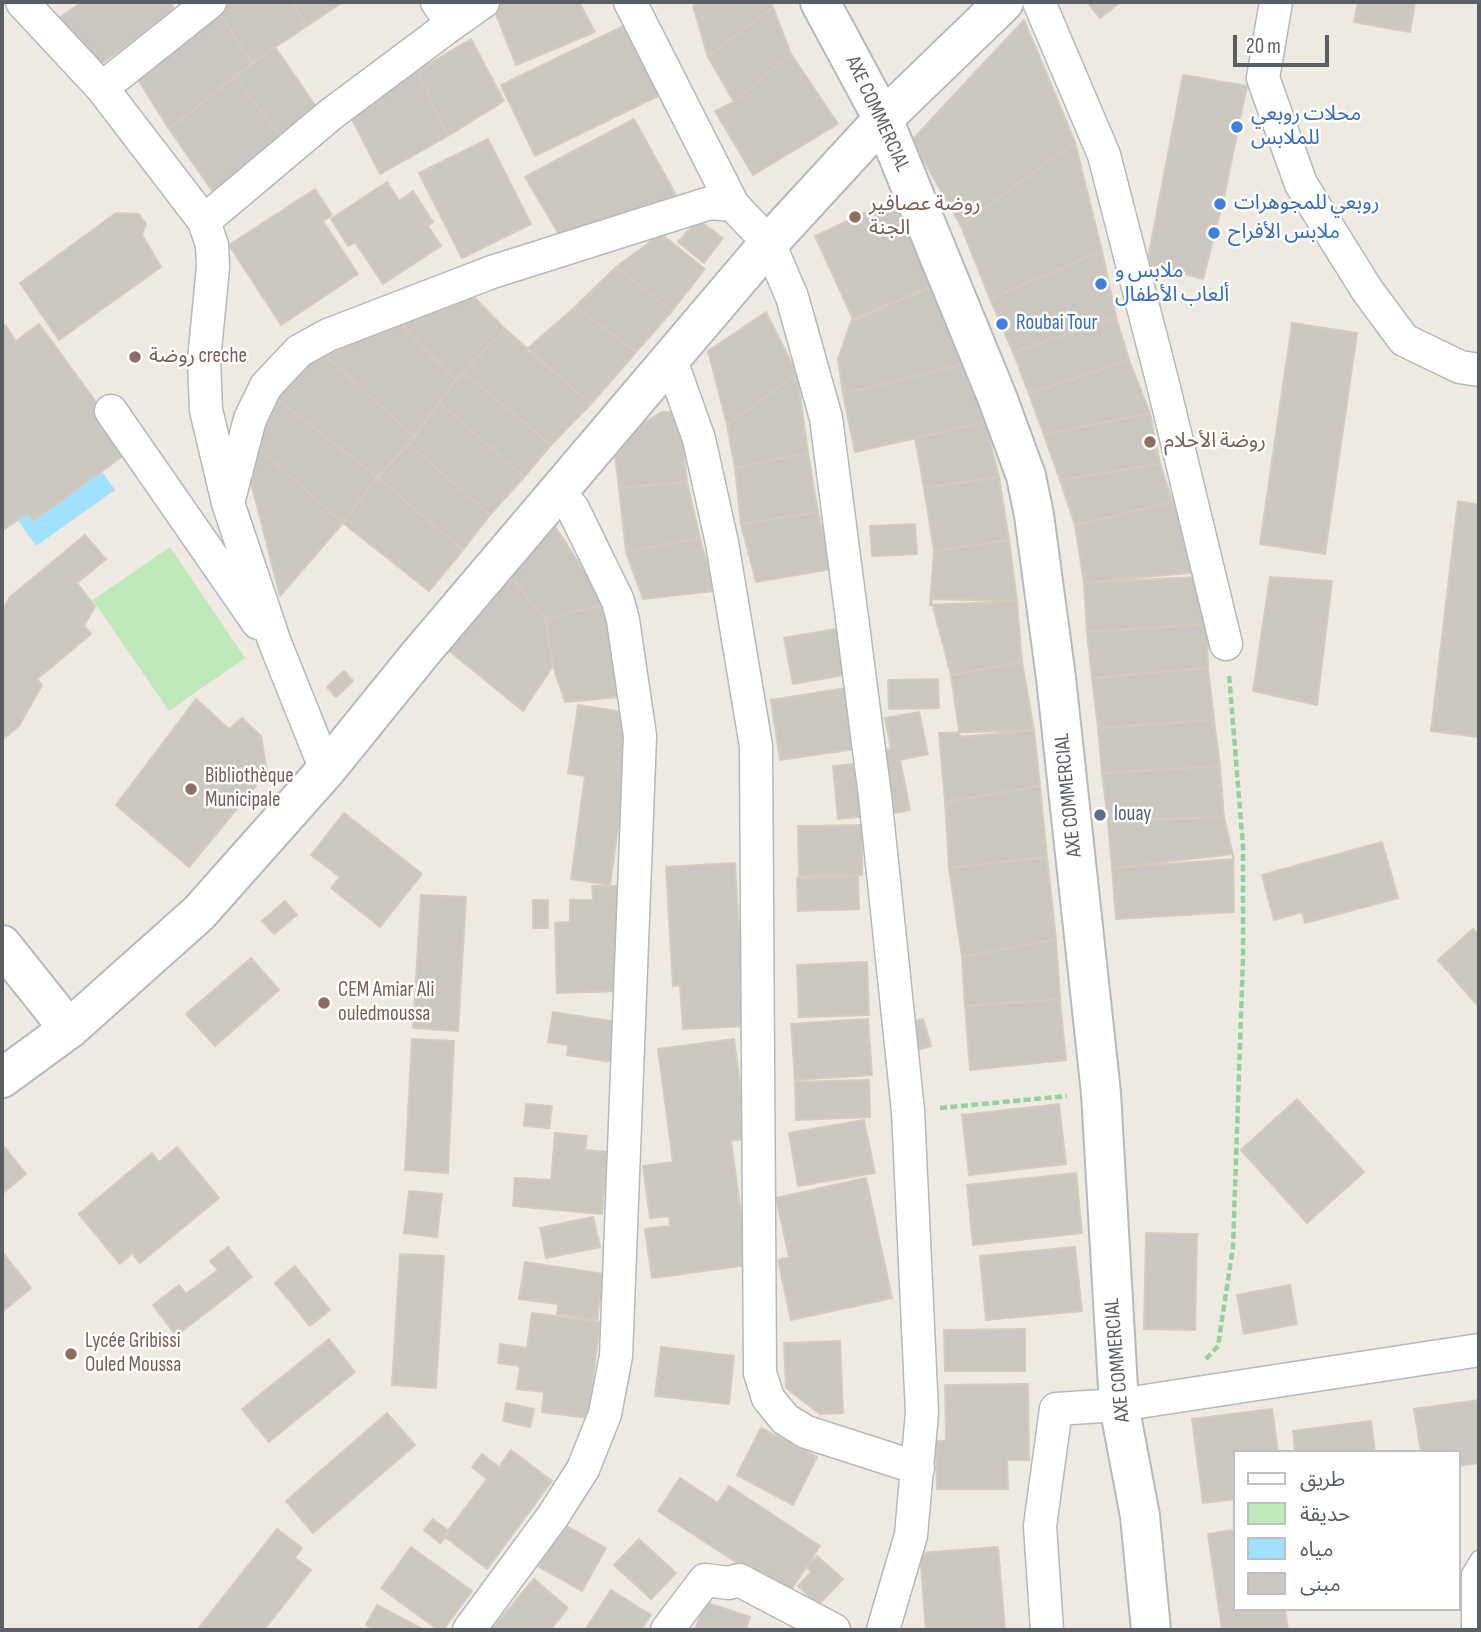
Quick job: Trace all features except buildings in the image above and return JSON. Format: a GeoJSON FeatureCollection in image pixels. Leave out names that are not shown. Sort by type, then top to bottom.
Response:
{"type":"FeatureCollection","features":[{"type":"Feature","properties":{"kind":"street"},"geometry":{"type":"LineString","coordinates":[[22,2],[102,88],[204,221],[212,245],[213,267],[204,360],[206,410],[228,503],[275,643],[326,771]]}},
{"type":"Feature","properties":{"kind":"street"},"geometry":{"type":"LineString","coordinates":[[102,88],[210,2]]}},
{"type":"Feature","properties":{"kind":"street"},"geometry":{"type":"LineString","coordinates":[[204,221],[330,115],[447,11],[483,2]]}},
{"type":"Feature","properties":{"kind":"street"},"geometry":{"type":"LineString","coordinates":[[629,2],[733,205],[769,243],[792,297],[826,418],[876,796],[908,1111],[922,1413],[911,1535],[883,1630]]}},
{"type":"Feature","properties":{"kind":"street","name":"AXE COMMERCIAL"},"geometry":{"type":"LineString","coordinates":[[820,2],[883,120],[997,397],[1026,476],[1034,515],[1056,678],[1101,1093],[1119,1405],[1140,1516],[1151,1630]]}},
{"type":"Feature","properties":{"kind":"street"},"geometry":{"type":"LineString","coordinates":[[2,1078],[69,1029],[199,913],[326,771],[420,654],[769,243],[883,120],[1004,2]]}},
{"type":"Feature","properties":{"kind":"street"},"geometry":{"type":"LineString","coordinates":[[1039,2],[1104,155],[1226,644]]}},
{"type":"Feature","properties":{"kind":"street"},"geometry":{"type":"LineString","coordinates":[[1276,2],[1263,78],[1301,184],[1367,290],[1404,340],[1460,367],[1479,370]]}},
{"type":"Feature","properties":{"kind":"street"},"geometry":{"type":"LineString","coordinates":[[228,503],[250,419],[266,386],[299,351],[328,335],[492,272],[710,203],[733,205]]}},
{"type":"Feature","properties":{"kind":"street"},"geometry":{"type":"LineString","coordinates":[[670,358],[699,439],[722,543],[757,746],[760,1373],[768,1398],[785,1419],[806,1432],[918,1468]]}},
{"type":"Feature","properties":{"kind":"street"},"geometry":{"type":"LineString","coordinates":[[111,411],[253,618],[275,643]]}},
{"type":"Feature","properties":{"kind":"street"},"geometry":{"type":"LineString","coordinates":[[469,1630],[553,1516],[583,1469],[605,1414],[616,1356],[640,736],[618,601],[573,509],[558,490]]}},
{"type":"Feature","properties":{"kind":"street"},"geometry":{"type":"LineString","coordinates":[[2,945],[69,1029]]}},
{"type":"Feature","properties":{"kind":"street"},"geometry":{"type":"LineString","coordinates":[[1047,1630],[1040,1526],[1056,1409],[1119,1405],[1479,1350]]}},
{"type":"Feature","properties":{"kind":"street"},"geometry":{"type":"LineString","coordinates":[[667,1630],[705,1580],[729,1583],[739,1580],[834,1630]]}},
{"type":"Feature","properties":{"kind":"lane"},"geometry":{"type":"LineString","coordinates":[[1470,1630],[1470,1574],[1479,1559]]}},
{"type":"Feature","properties":{"kind":"path"},"geometry":{"type":"LineString","coordinates":[[1173,1396],[1218,1346],[1233,1247],[1243,958],[1243,847],[1226,644]]}},
{"type":"Feature","properties":{"kind":"path"},"geometry":{"type":"LineString","coordinates":[[908,1111],[1101,1093]]}},
{"type":"Feature","properties":{"kind":"green space"},"geometry":{"type":"Polygon","coordinates":[[[170,547],[245,658],[169,711],[93,600],[170,547]]]}},
{"type":"Feature","properties":{"kind":"water"},"geometry":{"type":"Polygon","coordinates":[[[27,364],[115,490],[36,546],[2,498],[2,382],[27,364]]]}},
{"type":"Feature","properties":{"kind":"place","name":"محلات روبعي للملابس"},"geometry":{"type":"Point","coordinates":[1237,127]}},
{"type":"Feature","properties":{"kind":"place","name":"روبعي للمجوهرات"},"geometry":{"type":"Point","coordinates":[1220,204]}},
{"type":"Feature","properties":{"kind":"place","name":"روضة عصافير الجنة"},"geometry":{"type":"Point","coordinates":[855,217]}},
{"type":"Feature","properties":{"kind":"place","name":"ملابس الأفراح"},"geometry":{"type":"Point","coordinates":[1214,233]}},
{"type":"Feature","properties":{"kind":"place","name":"ملابس و ألعاب الأطفال"},"geometry":{"type":"Point","coordinates":[1101,284]}},
{"type":"Feature","properties":{"kind":"place","name":"Roubai Tour"},"geometry":{"type":"Point","coordinates":[1002,324]}},
{"type":"Feature","properties":{"kind":"place","name":"روضة creche"},"geometry":{"type":"Point","coordinates":[135,357]}},
{"type":"Feature","properties":{"kind":"place","name":"روضة الأحلام"},"geometry":{"type":"Point","coordinates":[1150,442]}},
{"type":"Feature","properties":{"kind":"place","name":"Bibliothèque Municipale"},"geometry":{"type":"Point","coordinates":[191,789]}},
{"type":"Feature","properties":{"kind":"place","name":"louay"},"geometry":{"type":"Point","coordinates":[1100,815]}},
{"type":"Feature","properties":{"kind":"place","name":"CEM Amiar Ali ouledmoussa"},"geometry":{"type":"Point","coordinates":[324,1003]}},
{"type":"Feature","properties":{"kind":"place","name":"Lycée Gribissi Ouled Moussa"},"geometry":{"type":"Point","coordinates":[71,1354]}}]}
